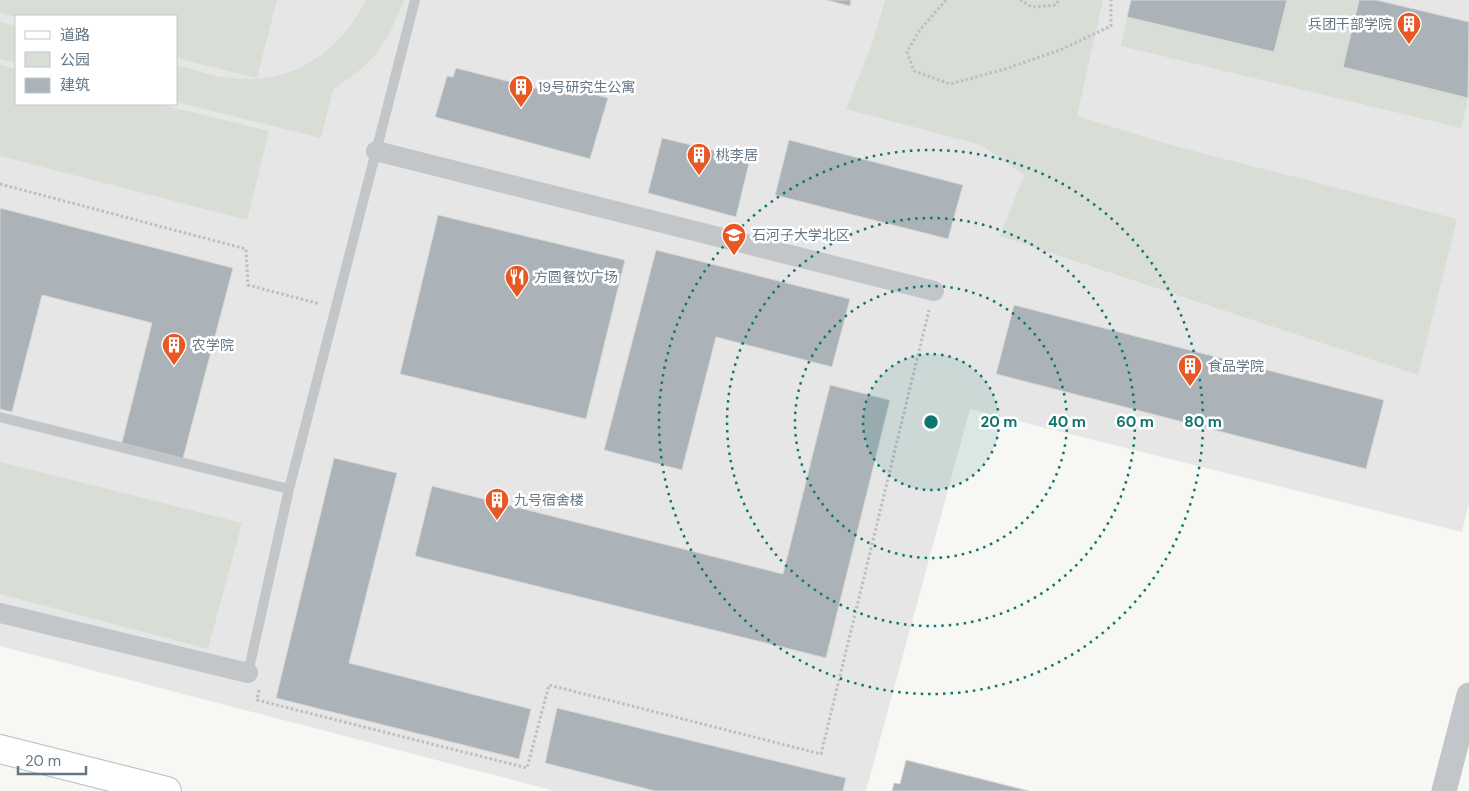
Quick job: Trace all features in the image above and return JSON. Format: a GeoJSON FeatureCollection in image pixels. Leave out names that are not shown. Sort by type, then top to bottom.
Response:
{"type":"FeatureCollection","features":[{"type":"Feature","properties":{"kind":"main road"},"geometry":{"type":"LineString","coordinates":[[0,749],[167,791]]}},
{"type":"Feature","properties":{"kind":"street"},"geometry":{"type":"LineString","coordinates":[[376,150],[934,291]]}},
{"type":"Feature","properties":{"kind":"street"},"geometry":{"type":"LineString","coordinates":[[0,612],[248,673]]}},
{"type":"Feature","properties":{"kind":"street"},"geometry":{"type":"LineString","coordinates":[[1444,791],[1469,695]]}},
{"type":"Feature","properties":{"kind":"lane"},"geometry":{"type":"LineString","coordinates":[[248,673],[288,489],[415,0]]}},
{"type":"Feature","properties":{"kind":"lane"},"geometry":{"type":"LineString","coordinates":[[0,417],[288,489]]}},
{"type":"Feature","properties":{"kind":"path"},"geometry":{"type":"LineString","coordinates":[[946,0],[919,31],[907,52],[914,71],[950,84],[1005,69],[1060,50],[1111,26],[1110,0]]}},
{"type":"Feature","properties":{"kind":"path"},"geometry":{"type":"LineString","coordinates":[[1020,0],[1032,6],[1056,5],[1059,0]]}},
{"type":"Feature","properties":{"kind":"path"},"geometry":{"type":"LineString","coordinates":[[0,184],[246,249],[248,285],[335,308]]}},
{"type":"Feature","properties":{"kind":"path"},"geometry":{"type":"LineString","coordinates":[[248,673],[262,678],[257,700],[527,768],[549,685],[821,754],[934,291]]}},
{"type":"Feature","properties":{"kind":"shaded area","name":"石河子大学北区"},"geometry":{"type":"Polygon","coordinates":[[[0,0],[1469,0],[1469,502],[1462,532],[970,409],[866,791],[555,791],[0,646],[0,0]]]}},
{"type":"Feature","properties":{"kind":"green space"},"geometry":{"type":"Polygon","coordinates":[[[0,0],[277,0],[257,78],[178,58],[178,15],[15,15],[15,17],[0,13],[0,0]]]}},
{"type":"Feature","properties":{"kind":"green space"},"geometry":{"type":"Polygon","coordinates":[[[366,0],[404,0],[389,35],[375,55],[360,70],[333,90],[321,138],[178,102],[178,66],[229,78],[252,79],[273,76],[292,71],[327,51],[355,19],[366,0]]]}},
{"type":"Feature","properties":{"kind":"green space"},"geometry":{"type":"Polygon","coordinates":[[[885,0],[1103,0],[1077,116],[1171,145],[1457,219],[1418,375],[1000,236],[1024,175],[981,145],[846,109],[873,41],[885,0]]]}},
{"type":"Feature","properties":{"kind":"green space"},"geometry":{"type":"Polygon","coordinates":[[[1287,0],[1359,0],[1343,67],[1468,98],[1461,128],[1121,46],[1127,17],[1274,52],[1287,0]]]}},
{"type":"Feature","properties":{"kind":"green space"},"geometry":{"type":"Polygon","coordinates":[[[0,22],[15,26],[15,63],[0,59],[0,22]]]}},
{"type":"Feature","properties":{"kind":"green space"},"geometry":{"type":"Polygon","coordinates":[[[0,65],[15,69],[15,105],[162,105],[269,131],[247,220],[0,156],[0,65]]]}},
{"type":"Feature","properties":{"kind":"green space"},"geometry":{"type":"Polygon","coordinates":[[[0,462],[242,523],[208,649],[0,594],[0,462]]]}},
{"type":"Feature","properties":{"kind":"building"},"geometry":{"type":"Polygon","coordinates":[[[826,0],[851,0],[850,6],[826,0]]]}},
{"type":"Feature","properties":{"kind":"building"},"geometry":{"type":"Polygon","coordinates":[[[1131,0],[1287,0],[1274,52],[1127,17],[1131,0]]]}},
{"type":"Feature","properties":{"kind":"building","name":"兵团干部学院"},"geometry":{"type":"Polygon","coordinates":[[[1359,0],[1376,0],[1469,22],[1468,98],[1343,67],[1359,0]]]}},
{"type":"Feature","properties":{"kind":"building","name":"19号研究生公寓"},"geometry":{"type":"Polygon","coordinates":[[[456,68],[550,92],[557,85],[608,98],[590,159],[435,117],[447,76],[453,77],[456,68]]]}},
{"type":"Feature","properties":{"kind":"building","name":"桃李居"},"geometry":{"type":"Polygon","coordinates":[[[662,138],[750,159],[736,217],[648,193],[662,138]]]}},
{"type":"Feature","properties":{"kind":"building"},"geometry":{"type":"Polygon","coordinates":[[[789,140],[963,185],[948,239],[775,195],[789,140]]]}},
{"type":"Feature","properties":{"kind":"building","name":"农学院"},"geometry":{"type":"Polygon","coordinates":[[[0,208],[233,268],[181,466],[120,450],[152,323],[42,295],[12,412],[0,409],[0,208]]]}},
{"type":"Feature","properties":{"kind":"building","name":"方圆餐饮广场"},"geometry":{"type":"Polygon","coordinates":[[[438,215],[625,260],[586,419],[400,374],[438,215]]]}},
{"type":"Feature","properties":{"kind":"building"},"geometry":{"type":"Polygon","coordinates":[[[656,250],[850,299],[832,367],[716,337],[682,470],[604,450],[656,250]]]}},
{"type":"Feature","properties":{"kind":"building","name":"食品学院"},"geometry":{"type":"Polygon","coordinates":[[[1014,305],[1384,400],[1366,469],[996,374],[1014,305]]]}},
{"type":"Feature","properties":{"kind":"building","name":"九号宿舍楼"},"geometry":{"type":"Polygon","coordinates":[[[830,385],[890,400],[826,658],[415,556],[432,486],[783,574],[830,385]]]}},
{"type":"Feature","properties":{"kind":"building"},"geometry":{"type":"Polygon","coordinates":[[[334,458],[397,473],[349,663],[531,709],[519,759],[276,698],[334,458]]]}},
{"type":"Feature","properties":{"kind":"building"},"geometry":{"type":"Polygon","coordinates":[[[557,708],[846,778],[843,791],[655,791],[545,763],[557,708]]]}},
{"type":"Feature","properties":{"kind":"building"},"geometry":{"type":"Polygon","coordinates":[[[906,760],[1029,791],[892,791],[894,783],[900,784],[906,760]]]}},
{"type":"Feature","properties":{"kind":"place","name":"兵团干部学院"},"geometry":{"type":"Point","coordinates":[1409,45]}},
{"type":"Feature","properties":{"kind":"place","name":"19号研究生公寓"},"geometry":{"type":"Point","coordinates":[521,108]}},
{"type":"Feature","properties":{"kind":"place","name":"桃李居"},"geometry":{"type":"Point","coordinates":[699,176]}},
{"type":"Feature","properties":{"kind":"place","name":"石河子大学北区"},"geometry":{"type":"Point","coordinates":[734,256]}},
{"type":"Feature","properties":{"kind":"place","name":"方圆餐饮广场"},"geometry":{"type":"Point","coordinates":[517,298]}},
{"type":"Feature","properties":{"kind":"place","name":"农学院"},"geometry":{"type":"Point","coordinates":[174,366]}},
{"type":"Feature","properties":{"kind":"place","name":"食品学院"},"geometry":{"type":"Point","coordinates":[1190,387]}},
{"type":"Feature","properties":{"kind":"place","name":"九号宿舍楼"},"geometry":{"type":"Point","coordinates":[497,521]}}]}
